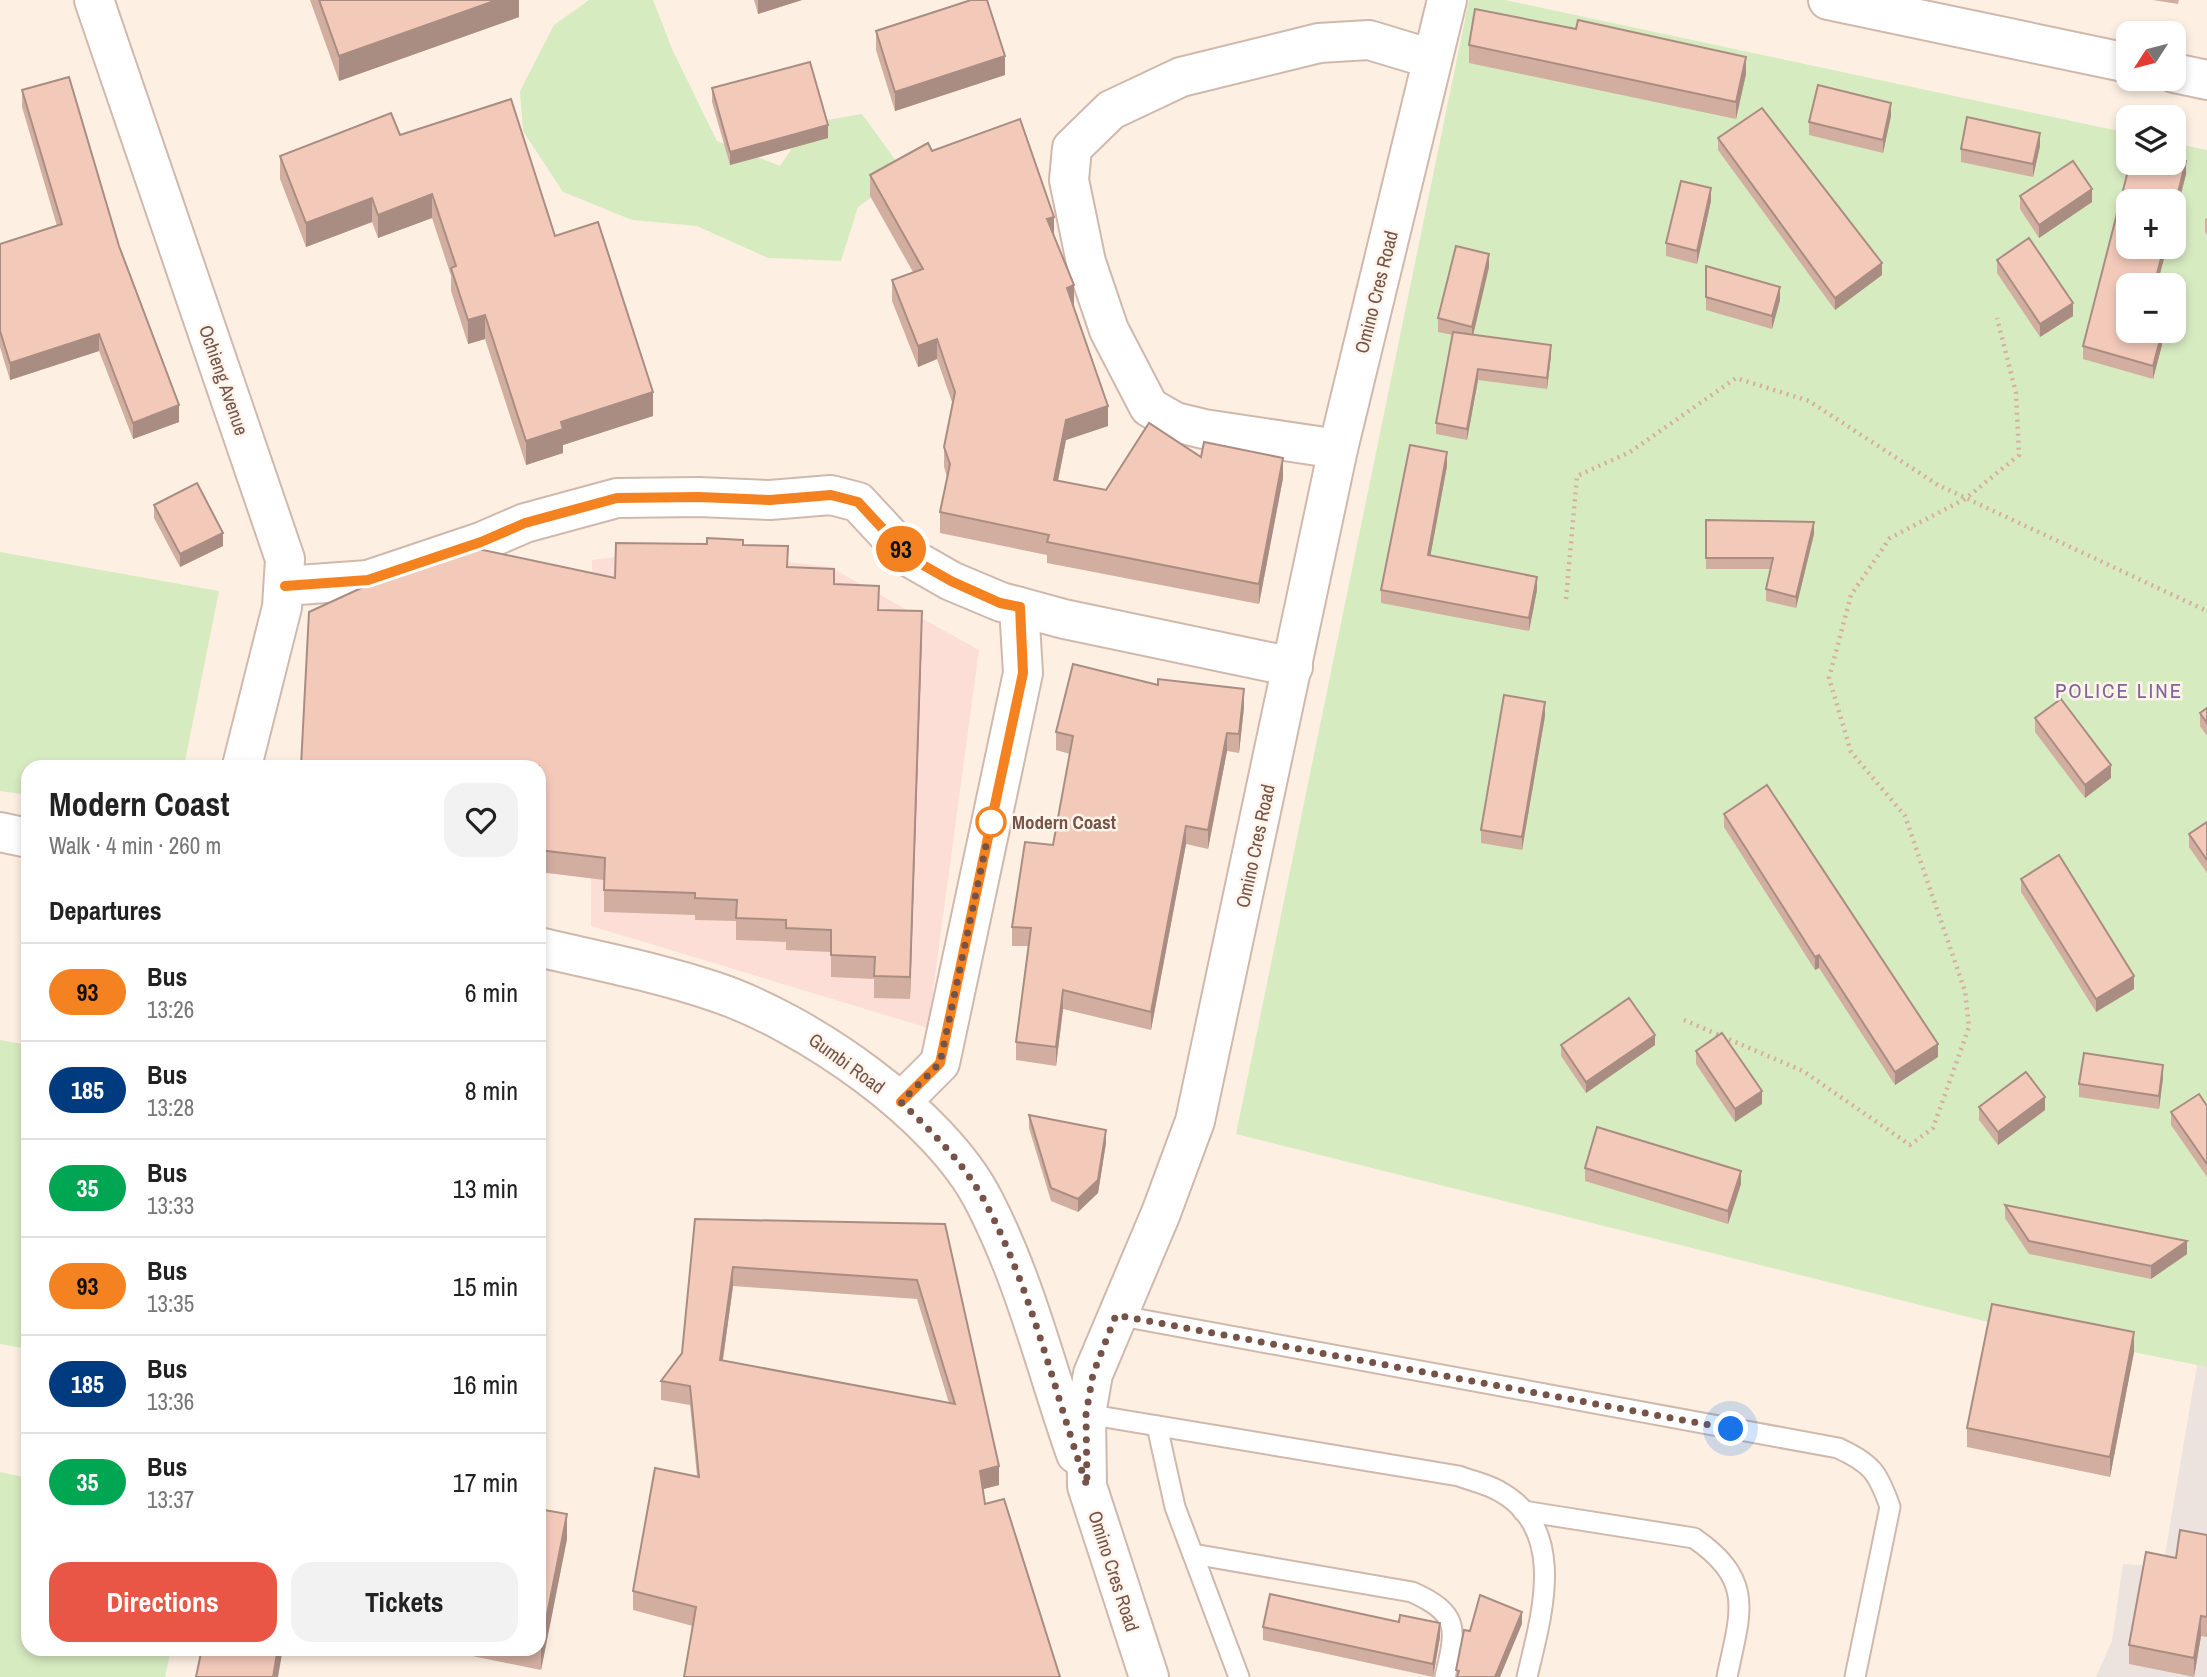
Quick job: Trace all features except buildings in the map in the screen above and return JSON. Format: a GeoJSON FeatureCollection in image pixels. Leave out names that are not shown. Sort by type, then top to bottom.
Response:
{"type":"FeatureCollection","features":[{"type":"Feature","properties":{"kind":"street","name":"Ochieng Avenue"},"geometry":{"type":"LineString","coordinates":[[94,0],[285,559],[285,586],[243,760]]}},
{"type":"Feature","properties":{"kind":"street","name":"Omino Cres Road"},"geometry":{"type":"LineString","coordinates":[[1149,1677],[1087,1486],[1086,1414],[1093,1374],[1161,1213],[1195,1121],[1338,449],[1447,0]]}},
{"type":"Feature","properties":{"kind":"street"},"geometry":{"type":"LineString","coordinates":[[1828,0],[2116,60]]}},
{"type":"Feature","properties":{"kind":"street"},"geometry":{"type":"LineString","coordinates":[[1338,449],[1204,429],[1175,422],[1149,407],[1109,330],[1086,262],[1069,180],[1072,148],[1111,110],[1181,77],[1319,43],[1369,40],[1432,59]]}},
{"type":"Feature","properties":{"kind":"street"},"geometry":{"type":"LineString","coordinates":[[2186,76],[2207,80]]}},
{"type":"Feature","properties":{"kind":"street"},"geometry":{"type":"LineString","coordinates":[[285,586],[368,580],[481,542],[525,523],[617,498],[770,500],[831,495],[858,502],[909,557],[951,581],[1000,603],[1293,667]]}},
{"type":"Feature","properties":{"kind":"street"},"geometry":{"type":"LineString","coordinates":[[901,1102],[940,1063],[1023,673],[1020,607]]}},
{"type":"Feature","properties":{"kind":"street"},"geometry":{"type":"LineString","coordinates":[[0,832],[21,836]]}},
{"type":"Feature","properties":{"kind":"street","name":"Gumbi Road"},"geometry":{"type":"LineString","coordinates":[[546,949],[715,991],[810,1035],[901,1102],[944,1144],[983,1199],[1015,1270],[1087,1486]]}},
{"type":"Feature","properties":{"kind":"lane"},"geometry":{"type":"LineString","coordinates":[[1116,1315],[1838,1448],[1864,1460],[1880,1479],[1889,1507],[1855,1677]]}},
{"type":"Feature","properties":{"kind":"lane"},"geometry":{"type":"LineString","coordinates":[[1086,1414],[1459,1476],[1500,1491],[1523,1511],[1538,1536],[1545,1564],[1545,1600],[1527,1677]]}},
{"type":"Feature","properties":{"kind":"lane"},"geometry":{"type":"LineString","coordinates":[[1157,1426],[1175,1507],[1239,1677]]}},
{"type":"Feature","properties":{"kind":"lane"},"geometry":{"type":"LineString","coordinates":[[1523,1511],[1694,1538],[1717,1554],[1740,1589],[1739,1618],[1727,1677]]}},
{"type":"Feature","properties":{"kind":"lane"},"geometry":{"type":"LineString","coordinates":[[1193,1554],[1412,1592],[1432,1601],[1448,1613],[1455,1635],[1445,1677]]}},
{"type":"Feature","properties":{"kind":"path"},"geometry":{"type":"LineString","coordinates":[[1684,1020],[1803,1071],[1910,1146],[1933,1128],[1969,1027],[1965,991],[1905,816],[1851,752],[1829,678],[1850,595],[1891,538],[1965,499],[2019,455],[2016,393],[1997,318]]}},
{"type":"Feature","properties":{"kind":"path"},"geometry":{"type":"LineString","coordinates":[[1566,599],[1577,477],[1630,452],[1736,378],[1809,401],[1938,485],[2207,611]]}},
{"type":"Feature","properties":{"kind":"shaded area"},"geometry":{"type":"Polygon","coordinates":[[[677,549],[830,567],[979,650],[928,1028],[591,926],[592,560],[677,549]]]}},
{"type":"Feature","properties":{"kind":"shaded area"},"geometry":{"type":"Polygon","coordinates":[[[2197,1365],[2207,1367],[2207,1677],[2096,1677],[2112,1641],[2123,1564],[2163,1567],[2197,1365]]]}},
{"type":"Feature","properties":{"kind":"green space"},"geometry":{"type":"Polygon","coordinates":[[[589,0],[653,0],[672,49],[717,141],[780,166],[809,123],[862,114],[905,173],[858,207],[841,261],[768,258],[697,226],[632,220],[563,192],[523,131],[520,91],[554,25],[589,0]]]}},
{"type":"Feature","properties":{"kind":"green space"},"geometry":{"type":"Polygon","coordinates":[[[1469,0],[1505,0],[2116,130],[2116,175],[2186,175],[2186,146],[2207,150],[2207,1367],[1992,1323],[1236,1134],[1469,0]]]}},
{"type":"Feature","properties":{"kind":"green space"},"geometry":{"type":"Polygon","coordinates":[[[0,552],[219,591],[185,760],[21,760],[21,794],[0,791],[0,552]]]}},
{"type":"Feature","properties":{"kind":"green space"},"geometry":{"type":"Polygon","coordinates":[[[0,1040],[21,1044],[21,1348],[0,1344],[0,1040]]]}},
{"type":"Feature","properties":{"kind":"green space"},"geometry":{"type":"Polygon","coordinates":[[[0,1472],[21,1476],[21,1656],[170,1656],[165,1677],[0,1677],[0,1472]]]}},
{"type":"Feature","properties":{"kind":"bus line","name":"93"},"geometry":{"type":"LineString","coordinates":[[285,586],[368,580],[401,566],[481,542],[525,523],[617,498],[655,496],[770,500],[831,495],[858,502],[909,557],[951,581],[1000,603],[1020,607],[1023,673],[940,1063],[901,1102]]}},
{"type":"Feature","properties":{"kind":"place","name":"Modern Coast"},"geometry":{"type":"Point","coordinates":[991,822]}},
{"type":"Feature","properties":{"kind":"district","name":"POLICE LINE"},"geometry":{"type":"Point","coordinates":[2119,690]}},
{"type":"Feature","properties":{"kind":"route"},"geometry":{"type":"LineString","coordinates":[[991,822],[940,1063],[901,1102],[944,1144],[983,1199],[1015,1270],[1087,1486],[1086,1414],[1093,1374],[1116,1315],[1731,1429]]}}]}
